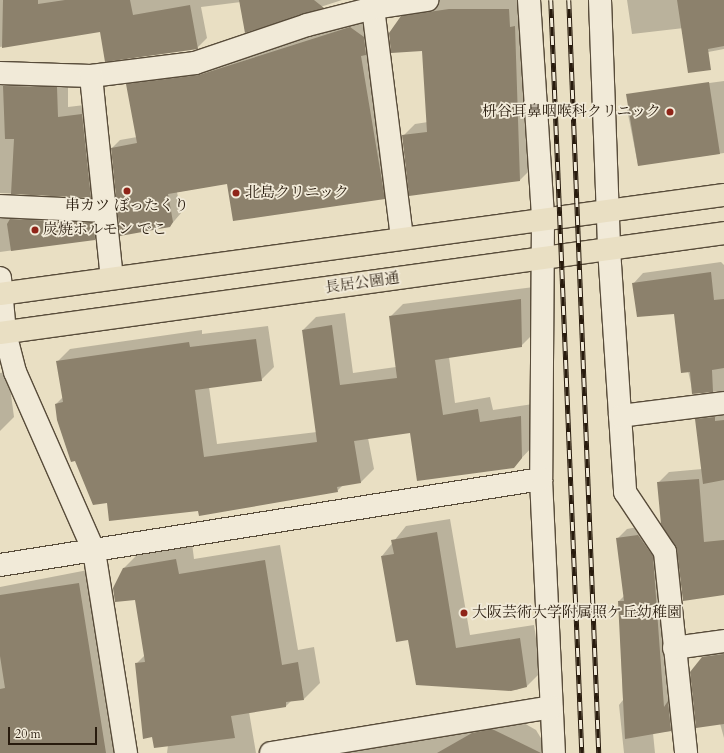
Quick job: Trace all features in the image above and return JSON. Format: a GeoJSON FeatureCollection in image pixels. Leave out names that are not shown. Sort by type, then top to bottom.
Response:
{"type":"FeatureCollection","features":[{"type":"Feature","properties":{"kind":"highway"},"geometry":{"type":"LineString","coordinates":[[0,288],[112,278],[402,237],[724,195]]}},
{"type":"Feature","properties":{"kind":"highway","name":"長居公園通"},"geometry":{"type":"LineString","coordinates":[[3,333],[724,233]]}},
{"type":"Feature","properties":{"kind":"street"},"geometry":{"type":"LineString","coordinates":[[0,73],[91,76],[195,64],[373,4],[427,0]]}},
{"type":"Feature","properties":{"kind":"street"},"geometry":{"type":"LineString","coordinates":[[529,0],[543,219],[540,258],[541,479],[554,753]]}},
{"type":"Feature","properties":{"kind":"street"},"geometry":{"type":"LineString","coordinates":[[600,0],[609,211],[608,249],[625,492],[665,552],[686,753]]}},
{"type":"Feature","properties":{"kind":"street"},"geometry":{"type":"LineString","coordinates":[[373,4],[402,237]]}},
{"type":"Feature","properties":{"kind":"street"},"geometry":{"type":"LineString","coordinates":[[91,76],[112,278]]}},
{"type":"Feature","properties":{"kind":"street"},"geometry":{"type":"LineString","coordinates":[[0,206],[105,211]]}},
{"type":"Feature","properties":{"kind":"street"},"geometry":{"type":"LineString","coordinates":[[0,288],[3,333],[15,372],[94,551],[126,753]]}},
{"type":"Feature","properties":{"kind":"street"},"geometry":{"type":"LineString","coordinates":[[620,416],[724,403]]}},
{"type":"Feature","properties":{"kind":"street"},"geometry":{"type":"LineString","coordinates":[[0,565],[541,479]]}},
{"type":"Feature","properties":{"kind":"street"},"geometry":{"type":"LineString","coordinates":[[674,648],[724,641]]}},
{"type":"Feature","properties":{"kind":"street"},"geometry":{"type":"LineString","coordinates":[[271,753],[551,707]]}},
{"type":"Feature","properties":{"kind":"building"},"geometry":{"type":"Polygon","coordinates":[[[3,0],[38,0],[38,4],[65,0],[130,0],[133,15],[190,5],[198,49],[105,62],[100,32],[2,48],[3,0]]]}},
{"type":"Feature","properties":{"kind":"building"},"geometry":{"type":"Polygon","coordinates":[[[239,0],[314,0],[324,8],[245,33],[239,0]]]}},
{"type":"Feature","properties":{"kind":"building"},"geometry":{"type":"Polygon","coordinates":[[[677,0],[724,0],[724,46],[708,49],[711,70],[688,73],[677,0]]]}},
{"type":"Feature","properties":{"kind":"building"},"geometry":{"type":"Polygon","coordinates":[[[449,9],[509,9],[510,27],[515,26],[520,181],[409,196],[402,135],[427,132],[422,51],[391,53],[389,33],[401,16],[449,9]]]}},
{"type":"Feature","properties":{"kind":"building"},"geometry":{"type":"Polygon","coordinates":[[[350,27],[364,37],[366,55],[361,56],[385,199],[233,221],[227,184],[168,194],[173,222],[170,227],[120,236],[111,148],[137,143],[126,84],[199,75],[350,27]]]}},
{"type":"Feature","properties":{"kind":"building"},"geometry":{"type":"Polygon","coordinates":[[[709,82],[720,154],[638,166],[626,94],[709,82]]]}},
{"type":"Feature","properties":{"kind":"building"},"geometry":{"type":"Polygon","coordinates":[[[3,86],[57,87],[58,117],[82,114],[91,198],[11,194],[14,139],[5,139],[3,86]]]}},
{"type":"Feature","properties":{"kind":"building"},"geometry":{"type":"Polygon","coordinates":[[[10,219],[94,223],[95,240],[11,251],[7,224],[10,219]]]}},
{"type":"Feature","properties":{"kind":"building"},"geometry":{"type":"Polygon","coordinates":[[[711,272],[714,300],[724,299],[724,368],[712,370],[713,392],[692,394],[690,372],[681,373],[674,314],[637,317],[632,283],[711,272]]]}},
{"type":"Feature","properties":{"kind":"building"},"geometry":{"type":"Polygon","coordinates":[[[521,299],[522,347],[435,360],[443,415],[478,409],[480,422],[521,416],[522,458],[514,468],[417,481],[410,433],[354,441],[361,483],[337,487],[338,492],[199,516],[198,511],[109,521],[107,503],[93,505],[75,461],[71,462],[57,420],[55,404],[63,402],[56,361],[189,342],[190,347],[256,339],[262,381],[195,390],[204,457],[317,442],[302,330],[332,325],[340,385],[397,378],[389,316],[521,299]]]}},
{"type":"Feature","properties":{"kind":"building"},"geometry":{"type":"Polygon","coordinates":[[[715,417],[715,421],[724,420],[724,480],[703,484],[695,419],[715,417]]]}},
{"type":"Feature","properties":{"kind":"building"},"geometry":{"type":"Polygon","coordinates":[[[699,479],[704,542],[724,540],[724,595],[683,601],[677,551],[661,524],[657,482],[699,479]]]}},
{"type":"Feature","properties":{"kind":"building"},"geometry":{"type":"Polygon","coordinates":[[[437,532],[456,648],[520,638],[527,687],[511,691],[416,685],[408,640],[396,642],[381,556],[394,554],[391,540],[437,532]]]}},
{"type":"Feature","properties":{"kind":"building"},"geometry":{"type":"Polygon","coordinates":[[[638,535],[653,556],[664,707],[668,701],[671,731],[625,739],[618,601],[624,601],[616,538],[638,535]]]}},
{"type":"Feature","properties":{"kind":"building"},"geometry":{"type":"Polygon","coordinates":[[[176,559],[179,574],[265,560],[282,665],[298,662],[304,700],[286,702],[286,707],[231,716],[235,738],[154,748],[152,737],[143,739],[135,663],[145,662],[135,600],[115,602],[113,588],[123,568],[176,559]]]}},
{"type":"Feature","properties":{"kind":"building"},"geometry":{"type":"Polygon","coordinates":[[[79,583],[106,753],[0,753],[0,689],[5,688],[0,656],[0,595],[79,583]]]}},
{"type":"Feature","properties":{"kind":"building"},"geometry":{"type":"Polygon","coordinates":[[[724,654],[724,724],[696,728],[690,672],[702,657],[724,654]]]}},
{"type":"Feature","properties":{"kind":"building"},"geometry":{"type":"Polygon","coordinates":[[[492,729],[541,753],[437,753],[472,733],[492,729]]]}},
{"type":"Feature","properties":{"kind":"railway"},"geometry":{"type":"LineString","coordinates":[[551,0],[582,753]]}},
{"type":"Feature","properties":{"kind":"railway"},"geometry":{"type":"LineString","coordinates":[[569,0],[599,753]]}},
{"type":"Feature","properties":{"kind":"place","name":"枡谷耳鼻咽喉科クリニック"},"geometry":{"type":"Point","coordinates":[670,112]}},
{"type":"Feature","properties":{"kind":"place","name":"串カツ ぼったくり"},"geometry":{"type":"Point","coordinates":[127,191]}},
{"type":"Feature","properties":{"kind":"place","name":"北島クリニック"},"geometry":{"type":"Point","coordinates":[236,193]}},
{"type":"Feature","properties":{"kind":"place","name":"炭焼ホルモン でこ"},"geometry":{"type":"Point","coordinates":[35,230]}},
{"type":"Feature","properties":{"kind":"place","name":"大阪芸術大学附属照ケ丘幼稚園"},"geometry":{"type":"Point","coordinates":[464,613]}}]}
